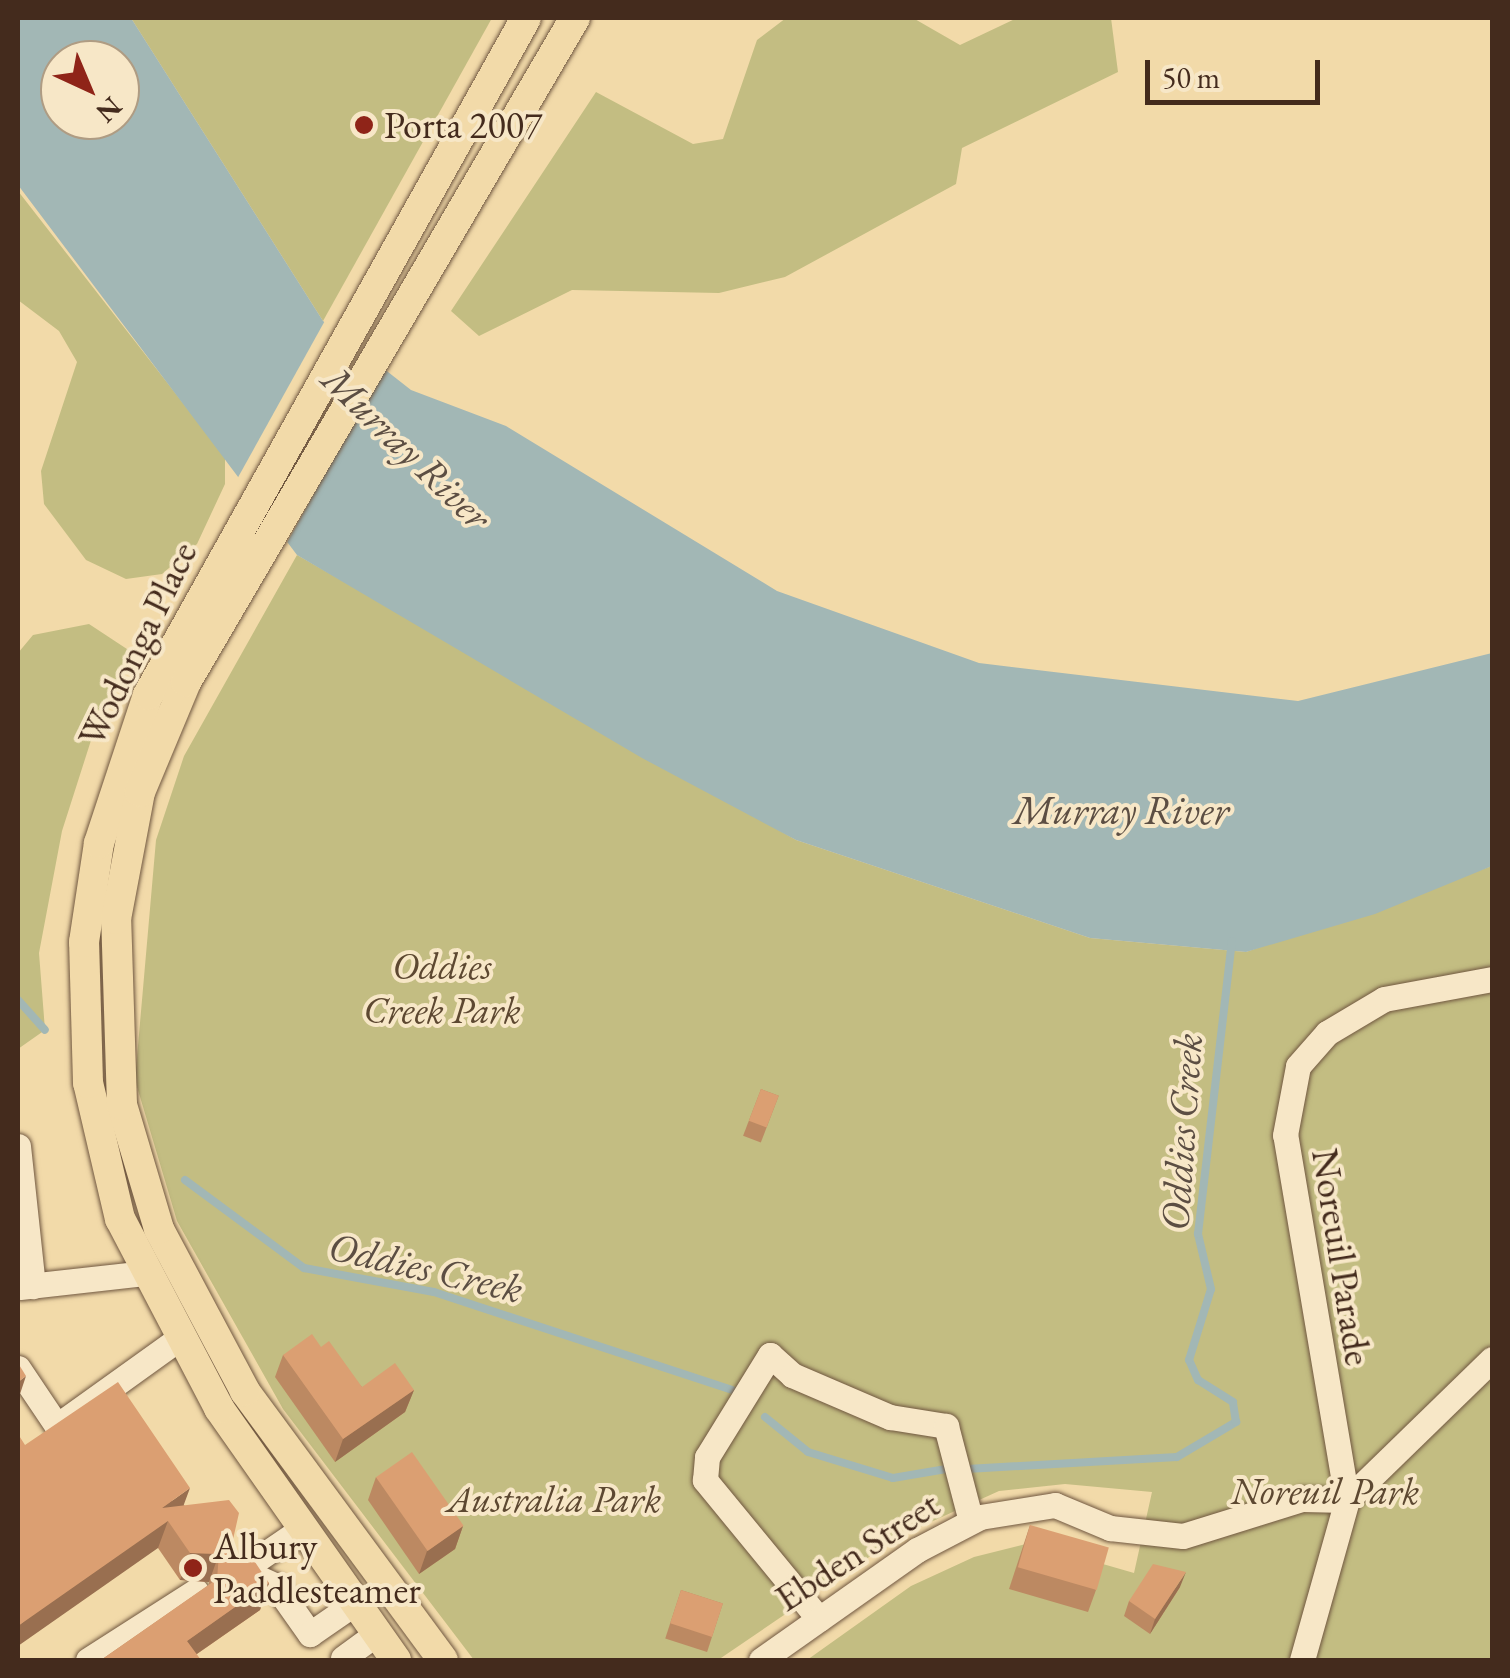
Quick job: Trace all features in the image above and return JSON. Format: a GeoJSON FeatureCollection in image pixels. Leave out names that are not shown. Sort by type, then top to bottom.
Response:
{"type":"FeatureCollection","features":[{"type":"Feature","properties":{"kind":"main road"},"geometry":{"type":"LineString","coordinates":[[397,281],[526,18]]}},
{"type":"Feature","properties":{"kind":"main road"},"geometry":{"type":"LineString","coordinates":[[397,281],[575,18]]}},
{"type":"Feature","properties":{"kind":"main road","name":"Wodonga Place"},"geometry":{"type":"LineString","coordinates":[[396,1660],[178,1339],[144,1273],[104,1168],[88,1082],[88,898],[129,742],[240,558],[397,281]]}},
{"type":"Feature","properties":{"kind":"main road","name":"Wodonga Place"},"geometry":{"type":"LineString","coordinates":[[240,558],[186,682],[128,833],[112,970],[122,1105],[159,1229],[210,1336],[443,1660]]}},
{"type":"Feature","properties":{"kind":"street","name":"Noreuil Parade"},"geometry":{"type":"LineString","coordinates":[[1302,1660],[1347,1500],[1284,1135],[1298,1066],[1327,1033],[1384,998],[1492,979]]}},
{"type":"Feature","properties":{"kind":"street"},"geometry":{"type":"LineString","coordinates":[[18,1146],[25,1287],[144,1273]]}},
{"type":"Feature","properties":{"kind":"street"},"geometry":{"type":"LineString","coordinates":[[18,1368],[57,1426],[178,1339]]}},
{"type":"Feature","properties":{"kind":"street"},"geometry":{"type":"LineString","coordinates":[[819,1620],[705,1480],[707,1457],[770,1355],[792,1375],[890,1417],[946,1426],[971,1522]]}},
{"type":"Feature","properties":{"kind":"street","name":"Noreuil Parade"},"geometry":{"type":"LineString","coordinates":[[1347,1500],[1492,1358]]}},
{"type":"Feature","properties":{"kind":"street","name":"Ebden Street"},"geometry":{"type":"LineString","coordinates":[[761,1660],[971,1522],[1055,1505],[1110,1528],[1182,1536],[1302,1499],[1347,1500]]}},
{"type":"Feature","properties":{"kind":"street"},"geometry":{"type":"LineString","coordinates":[[303,1528],[239,1574],[276,1586],[310,1634],[355,1603]]}},
{"type":"Feature","properties":{"kind":"street"},"geometry":{"type":"LineString","coordinates":[[88,1660],[196,1590]]}},
{"type":"Feature","properties":{"kind":"street"},"geometry":{"type":"LineString","coordinates":[[342,1658],[376,1634]]}},
{"type":"Feature","properties":{"kind":"green space"},"geometry":{"type":"Polygon","coordinates":[[[131,18],[492,18],[323,321],[131,18]]]}},
{"type":"Feature","properties":{"kind":"green space"},"geometry":{"type":"Polygon","coordinates":[[[786,18],[913,18],[960,45],[1017,18],[1111,18],[1118,72],[962,148],[956,184],[785,277],[719,293],[572,290],[479,336],[451,311],[596,92],[693,144],[723,139],[757,40],[786,18]]]}},
{"type":"Feature","properties":{"kind":"green space"},"geometry":{"type":"Polygon","coordinates":[[[18,191],[225,457],[225,484],[197,544],[162,574],[126,579],[86,560],[44,504],[41,471],[77,362],[59,331],[18,300],[18,191]]]}},
{"type":"Feature","properties":{"kind":"green space","name":"Oddies Creek Park"},"geometry":{"type":"Polygon","coordinates":[[[297,555],[796,840],[1090,938],[1246,952],[1492,866],[1492,1660],[807,1660],[911,1586],[974,1557],[1030,1543],[1134,1573],[1152,1492],[1065,1484],[999,1491],[900,1536],[718,1660],[474,1660],[283,1409],[177,1221],[135,1080],[156,840],[184,756],[297,555]]]}},
{"type":"Feature","properties":{"kind":"green space"},"geometry":{"type":"Polygon","coordinates":[[[89,624],[133,653],[94,731],[62,831],[39,953],[45,1030],[18,1049],[18,653],[33,635],[89,624]]]}},
{"type":"Feature","properties":{"kind":"water","name":"Murray River"},"geometry":{"type":"Polygon","coordinates":[[[18,18],[131,18],[323,321],[411,390],[506,426],[777,591],[979,663],[1298,701],[1492,653],[1492,866],[1375,914],[1246,952],[1090,938],[796,840],[642,758],[297,555],[18,185],[18,18]]]}},
{"type":"Feature","properties":{"kind":"pier"},"geometry":{"type":"Polygon","coordinates":[[[327,317],[386,364],[285,546],[236,481],[327,317]]]}},
{"type":"Feature","properties":{"kind":"building"},"geometry":{"type":"Polygon","coordinates":[[[761,1089],[779,1096],[767,1128],[749,1121],[761,1089]]]}},
{"type":"Feature","properties":{"kind":"building"},"geometry":{"type":"Polygon","coordinates":[[[312,1334],[321,1347],[329,1341],[362,1387],[395,1363],[414,1390],[343,1439],[283,1355],[312,1334]]]}},
{"type":"Feature","properties":{"kind":"building"},"geometry":{"type":"Polygon","coordinates":[[[18,1363],[26,1376],[18,1382],[18,1363]]]}},
{"type":"Feature","properties":{"kind":"building"},"geometry":{"type":"Polygon","coordinates":[[[118,1382],[190,1488],[162,1508],[229,1500],[239,1513],[229,1557],[255,1562],[269,1583],[187,1641],[201,1660],[101,1660],[217,1579],[219,1554],[190,1553],[168,1521],[18,1626],[18,1434],[25,1445],[118,1382]]]}},
{"type":"Feature","properties":{"kind":"building"},"geometry":{"type":"Polygon","coordinates":[[[412,1452],[464,1526],[428,1551],[376,1477],[412,1452]]]}},
{"type":"Feature","properties":{"kind":"building"},"geometry":{"type":"Polygon","coordinates":[[[1030,1525],[1109,1548],[1097,1590],[1018,1567],[1030,1525]]]}},
{"type":"Feature","properties":{"kind":"building"},"geometry":{"type":"Polygon","coordinates":[[[1153,1564],[1186,1572],[1155,1619],[1129,1601],[1153,1564]]]}},
{"type":"Feature","properties":{"kind":"building"},"geometry":{"type":"Polygon","coordinates":[[[681,1590],[723,1604],[712,1637],[670,1623],[681,1590]]]}},
{"type":"Feature","properties":{"kind":"waterway","name":"Oddies Creek"},"geometry":{"type":"LineString","coordinates":[[967,1469],[1177,1457],[1236,1422],[1233,1402],[1198,1380],[1189,1360],[1211,1289],[1198,1234],[1232,941]]}},
{"type":"Feature","properties":{"kind":"waterway","name":"Oddies Creek"},"geometry":{"type":"LineString","coordinates":[[18,1000],[45,1030]]}},
{"type":"Feature","properties":{"kind":"waterway","name":"Oddies Creek"},"geometry":{"type":"LineString","coordinates":[[185,1180],[304,1268],[434,1292],[732,1390]]}},
{"type":"Feature","properties":{"kind":"waterway","name":"Oddies Creek"},"geometry":{"type":"LineString","coordinates":[[765,1417],[808,1452],[893,1478],[946,1469]]}},
{"type":"Feature","properties":{"kind":"place","name":"Porta 2007"},"geometry":{"type":"Point","coordinates":[364,125]}},
{"type":"Feature","properties":{"kind":"place","name":"Albury Paddlesteamer"},"geometry":{"type":"Point","coordinates":[193,1568]}},
{"type":"Feature","properties":{"kind":"park label","name":"Noreuil Park"},"geometry":{"type":"Point","coordinates":[1325,1491]}},
{"type":"Feature","properties":{"kind":"park label","name":"Australia Park"},"geometry":{"type":"Point","coordinates":[554,1499]}}]}
